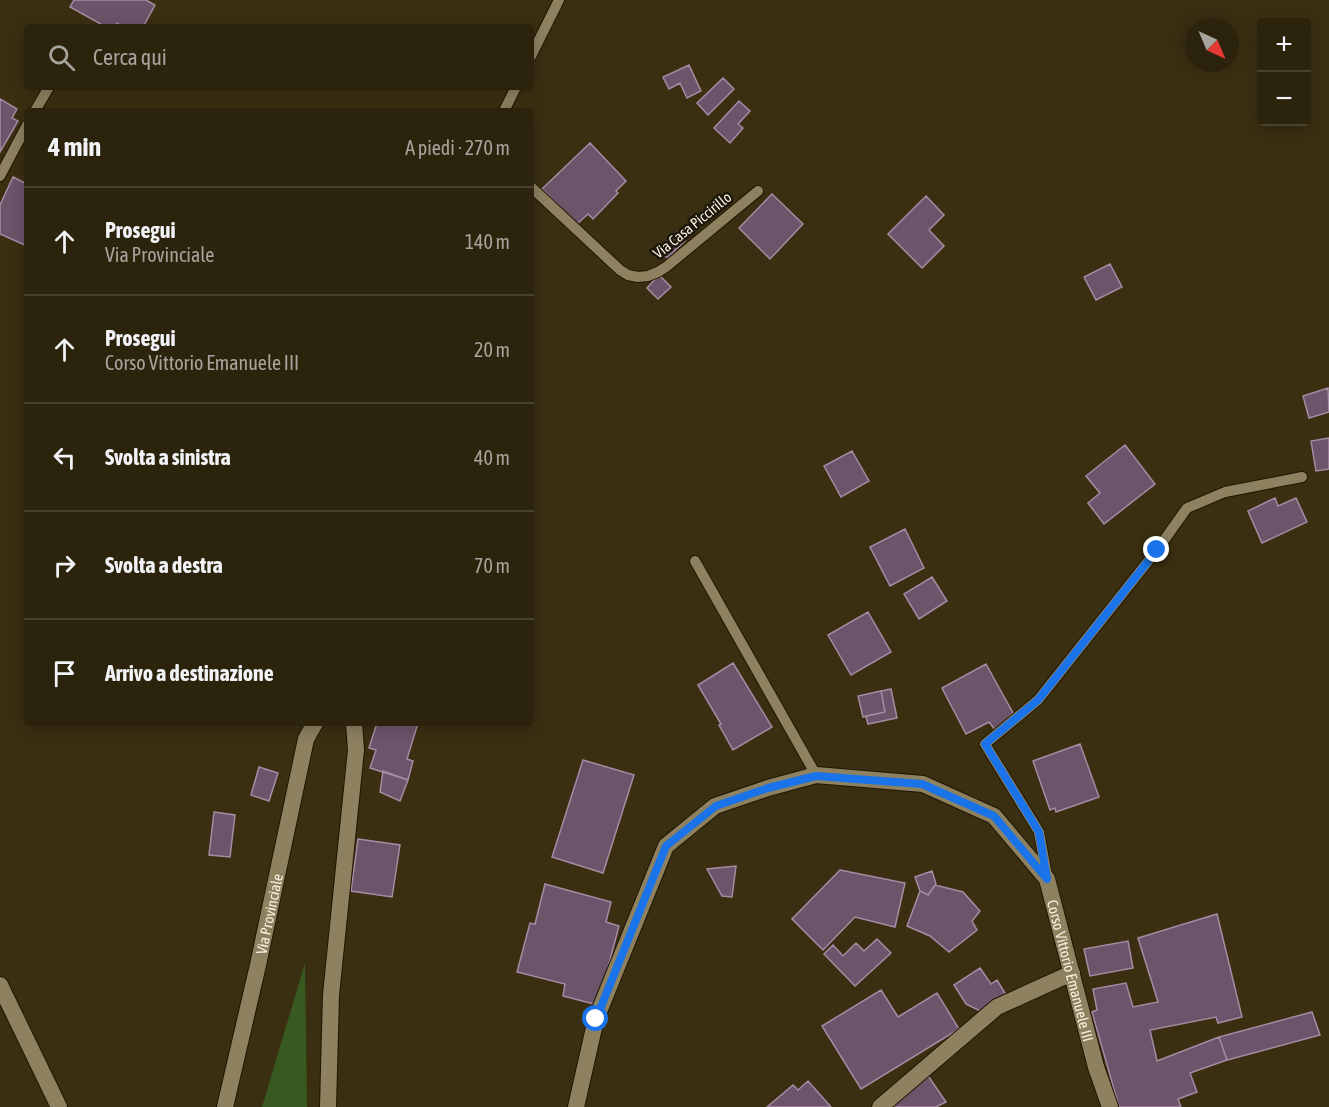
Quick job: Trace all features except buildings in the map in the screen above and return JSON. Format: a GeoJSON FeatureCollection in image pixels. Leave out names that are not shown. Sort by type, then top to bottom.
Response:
{"type":"FeatureCollection","features":[{"type":"Feature","properties":{"kind":"street","name":"Via Provinciale"},"geometry":{"type":"LineString","coordinates":[[225,1107],[306,739],[313,726]]}},
{"type":"Feature","properties":{"kind":"street"},"geometry":{"type":"LineString","coordinates":[[328,1107],[331,994],[356,750],[354,726]]}},
{"type":"Feature","properties":{"kind":"street","name":"Corso Vittorio Emanuele III"},"geometry":{"type":"LineString","coordinates":[[816,776],[922,784],[994,816],[1047,879],[1096,1067],[1110,1107]]}},
{"type":"Feature","properties":{"kind":"street"},"geometry":{"type":"LineString","coordinates":[[576,1107],[596,1019],[666,846],[716,806],[768,788],[816,776]]}},
{"type":"Feature","properties":{"kind":"street"},"geometry":{"type":"LineString","coordinates":[[880,1107],[998,1007],[1072,973]]}},
{"type":"Feature","properties":{"kind":"street"},"geometry":{"type":"LineString","coordinates":[[0,985],[58,1107]]}},
{"type":"Feature","properties":{"kind":"lane"},"geometry":{"type":"LineString","coordinates":[[534,50],[559,0]]}},
{"type":"Feature","properties":{"kind":"lane"},"geometry":{"type":"LineString","coordinates":[[36,108],[47,90]]}},
{"type":"Feature","properties":{"kind":"lane"},"geometry":{"type":"LineString","coordinates":[[506,108],[514,90]]}},
{"type":"Feature","properties":{"kind":"lane"},"geometry":{"type":"LineString","coordinates":[[0,176],[24,131]]}},
{"type":"Feature","properties":{"kind":"lane","name":"Via Casa Piccirillo"},"geometry":{"type":"LineString","coordinates":[[534,190],[620,270],[638,277],[648,276],[666,267],[758,191]]}},
{"type":"Feature","properties":{"kind":"lane"},"geometry":{"type":"LineString","coordinates":[[1047,879],[1039,832],[985,744],[1038,700],[1157,550],[1187,508],[1225,492],[1302,477]]}},
{"type":"Feature","properties":{"kind":"lane"},"geometry":{"type":"LineString","coordinates":[[695,561],[816,776]]}},
{"type":"Feature","properties":{"kind":"green space"},"geometry":{"type":"Polygon","coordinates":[[[305,963],[307,1107],[262,1107],[305,963]]]}},
{"type":"Feature","properties":{"kind":"route"},"geometry":{"type":"LineString","coordinates":[[596,1019],[666,846],[716,806],[768,788],[816,776],[922,784],[994,816],[1047,879],[1039,832],[985,744],[1038,700],[1157,550]]}}]}
